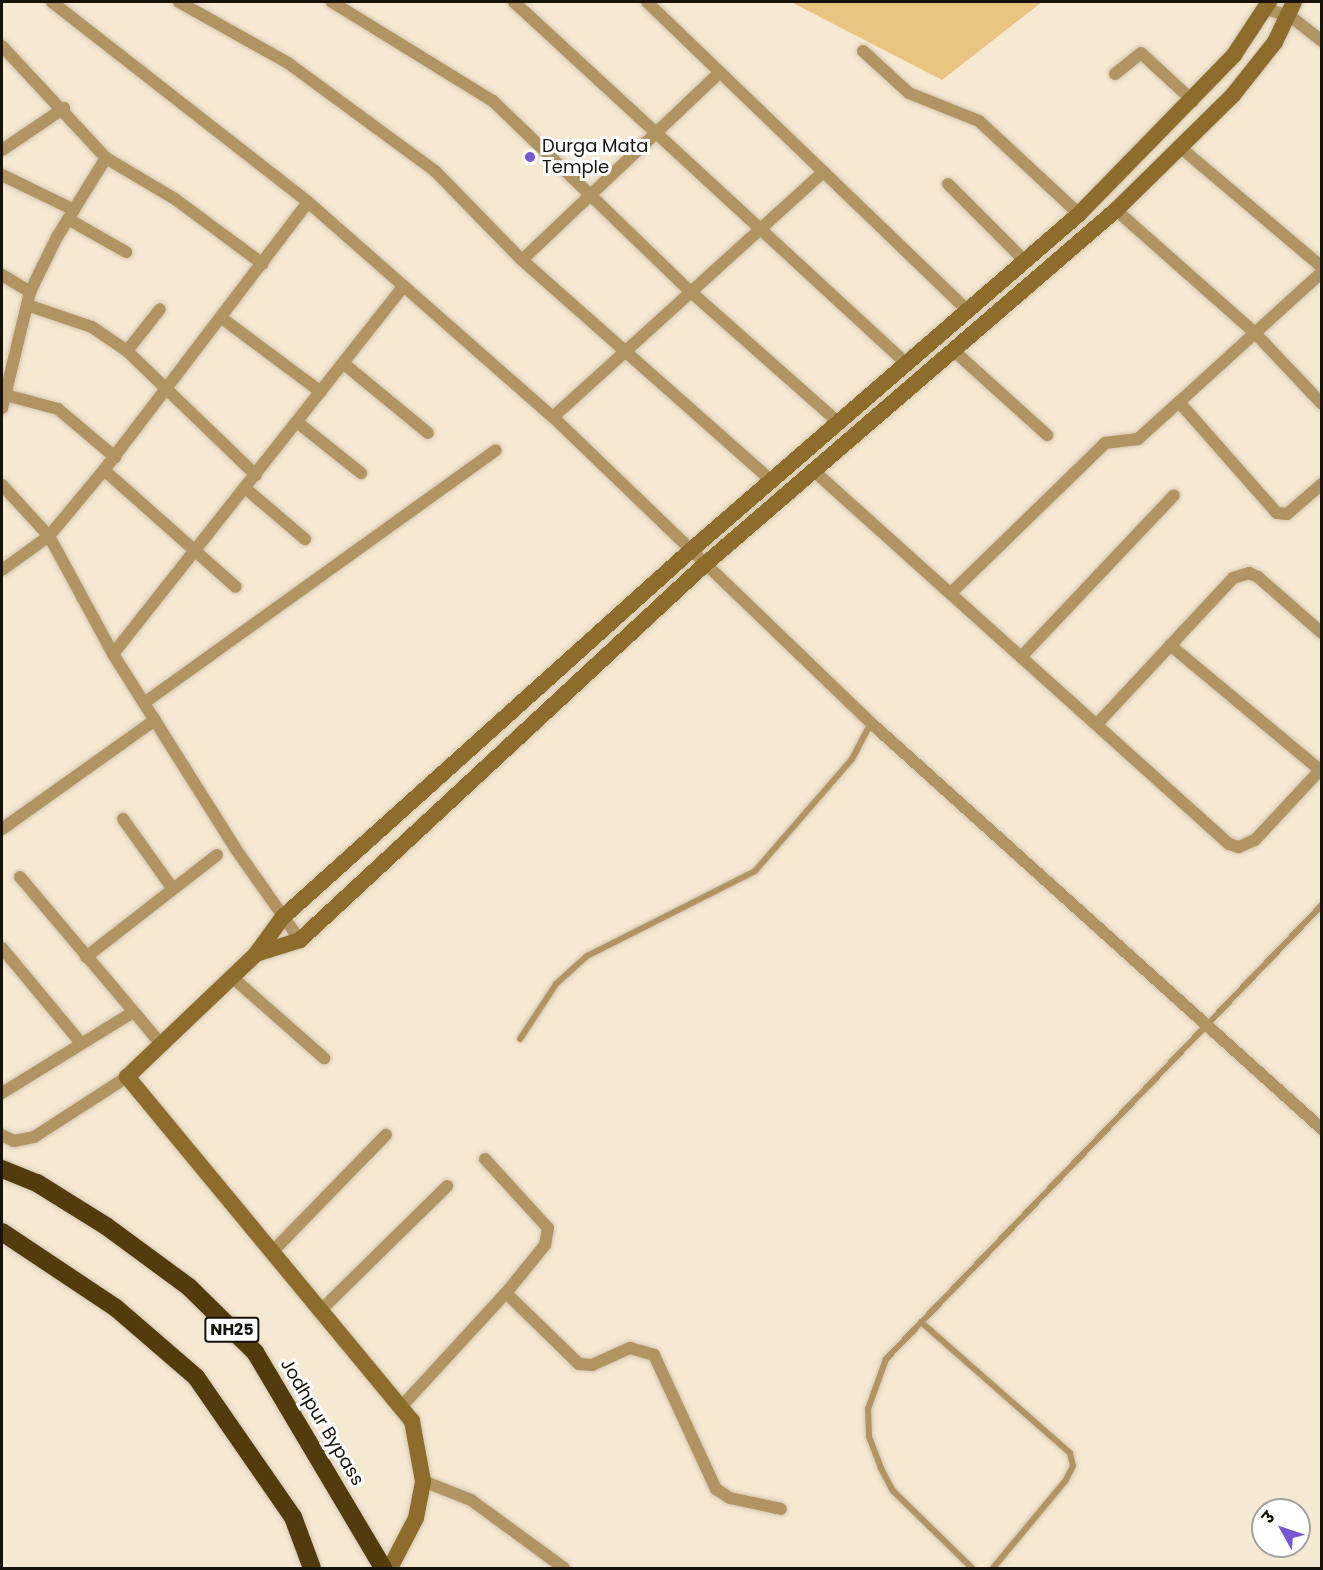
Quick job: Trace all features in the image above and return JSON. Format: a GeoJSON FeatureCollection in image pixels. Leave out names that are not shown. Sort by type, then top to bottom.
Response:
{"type":"FeatureCollection","features":[{"type":"Feature","properties":{"kind":"highway","name":"Jodhpur Bypass"},"geometry":{"type":"LineString","coordinates":[[2,1169],[37,1183],[106,1226],[189,1287],[255,1352],[383,1569]]}},
{"type":"Feature","properties":{"kind":"highway"},"geometry":{"type":"LineString","coordinates":[[2,1232],[116,1308],[196,1377],[293,1517],[312,1569]]}},
{"type":"Feature","properties":{"kind":"main road"},"geometry":{"type":"LineString","coordinates":[[390,1569],[416,1518],[423,1481],[412,1422],[127,1077],[255,954],[283,916],[690,551],[1079,214],[1193,101],[1234,55],[1268,5]]}},
{"type":"Feature","properties":{"kind":"main road"},"geometry":{"type":"LineString","coordinates":[[255,954],[300,940],[703,566],[1116,210],[1257,68],[1292,9]]}},
{"type":"Feature","properties":{"kind":"street"},"geometry":{"type":"LineString","coordinates":[[52,2],[308,202],[553,417],[703,566],[871,723],[1322,1129]]}},
{"type":"Feature","properties":{"kind":"street"},"geometry":{"type":"LineString","coordinates":[[179,2],[288,63],[435,171],[522,260],[772,481]]}},
{"type":"Feature","properties":{"kind":"street"},"geometry":{"type":"LineString","coordinates":[[332,2],[493,101],[691,292],[838,422]]}},
{"type":"Feature","properties":{"kind":"street"},"geometry":{"type":"LineString","coordinates":[[514,2],[907,364]]}},
{"type":"Feature","properties":{"kind":"street"},"geometry":{"type":"LineString","coordinates":[[647,2],[968,310]]}},
{"type":"Feature","properties":{"kind":"street"},"geometry":{"type":"LineString","coordinates":[[1268,5],[1292,9],[1322,41]]}},
{"type":"Feature","properties":{"kind":"street"},"geometry":{"type":"LineString","coordinates":[[2,46],[64,108],[106,158],[175,199],[263,264]]}},
{"type":"Feature","properties":{"kind":"street"},"geometry":{"type":"LineString","coordinates":[[863,51],[909,93],[979,121],[1079,214]]}},
{"type":"Feature","properties":{"kind":"street"},"geometry":{"type":"LineString","coordinates":[[1114,74],[1141,53],[1193,101]]}},
{"type":"Feature","properties":{"kind":"street"},"geometry":{"type":"LineString","coordinates":[[522,260],[720,72]]}},
{"type":"Feature","properties":{"kind":"street"},"geometry":{"type":"LineString","coordinates":[[2,150],[64,108]]}},
{"type":"Feature","properties":{"kind":"street"},"geometry":{"type":"LineString","coordinates":[[951,593],[1105,443],[1138,439],[1322,269],[1180,148]]}},
{"type":"Feature","properties":{"kind":"street"},"geometry":{"type":"LineString","coordinates":[[2,408],[3,395],[29,298],[71,214],[106,158]]}},
{"type":"Feature","properties":{"kind":"street"},"geometry":{"type":"LineString","coordinates":[[553,417],[823,172]]}},
{"type":"Feature","properties":{"kind":"street"},"geometry":{"type":"LineString","coordinates":[[2,175],[71,214],[126,252]]}},
{"type":"Feature","properties":{"kind":"street"},"geometry":{"type":"LineString","coordinates":[[948,184],[1024,260]]}},
{"type":"Feature","properties":{"kind":"street"},"geometry":{"type":"LineString","coordinates":[[2,570],[49,536],[115,457],[223,318],[308,202]]}},
{"type":"Feature","properties":{"kind":"street"},"geometry":{"type":"LineString","coordinates":[[1116,210],[1253,331],[1322,404]]}},
{"type":"Feature","properties":{"kind":"street"},"geometry":{"type":"LineString","coordinates":[[2,275],[29,298],[92,327],[127,351],[256,475]]}},
{"type":"Feature","properties":{"kind":"street"},"geometry":{"type":"LineString","coordinates":[[113,654],[404,286]]}},
{"type":"Feature","properties":{"kind":"street"},"geometry":{"type":"LineString","coordinates":[[127,351],[160,309]]}},
{"type":"Feature","properties":{"kind":"street"},"geometry":{"type":"LineString","coordinates":[[223,318],[321,392]]}},
{"type":"Feature","properties":{"kind":"street"},"geometry":{"type":"LineString","coordinates":[[953,351],[1047,435]]}},
{"type":"Feature","properties":{"kind":"street"},"geometry":{"type":"LineString","coordinates":[[343,363],[428,433]]}},
{"type":"Feature","properties":{"kind":"street"},"geometry":{"type":"LineString","coordinates":[[3,395],[57,410],[115,457]]}},
{"type":"Feature","properties":{"kind":"street"},"geometry":{"type":"LineString","coordinates":[[1179,402],[1277,513],[1287,514],[1322,484]]}},
{"type":"Feature","properties":{"kind":"street"},"geometry":{"type":"LineString","coordinates":[[297,422],[361,473]]}},
{"type":"Feature","properties":{"kind":"street"},"geometry":{"type":"LineString","coordinates":[[144,703],[496,450]]}},
{"type":"Feature","properties":{"kind":"street"},"geometry":{"type":"LineString","coordinates":[[104,470],[236,587]]}},
{"type":"Feature","properties":{"kind":"street"},"geometry":{"type":"LineString","coordinates":[[814,471],[1098,723],[1230,844],[1239,847],[1255,840],[1321,769],[1170,645]]}},
{"type":"Feature","properties":{"kind":"street"},"geometry":{"type":"LineString","coordinates":[[2,485],[49,536],[113,654],[300,940]]}},
{"type":"Feature","properties":{"kind":"street"},"geometry":{"type":"LineString","coordinates":[[245,488],[305,539]]}},
{"type":"Feature","properties":{"kind":"street"},"geometry":{"type":"LineString","coordinates":[[1022,656],[1174,495]]}},
{"type":"Feature","properties":{"kind":"street"},"geometry":{"type":"LineString","coordinates":[[1098,723],[1233,578],[1250,573],[1320,628]]}},
{"type":"Feature","properties":{"kind":"street"},"geometry":{"type":"LineString","coordinates":[[2,829],[155,720]]}},
{"type":"Feature","properties":{"kind":"street"},"geometry":{"type":"LineString","coordinates":[[123,819],[173,889]]}},
{"type":"Feature","properties":{"kind":"street"},"geometry":{"type":"LineString","coordinates":[[86,957],[217,855]]}},
{"type":"Feature","properties":{"kind":"street"},"geometry":{"type":"LineString","coordinates":[[20,877],[162,1045]]}},
{"type":"Feature","properties":{"kind":"street"},"geometry":{"type":"LineString","coordinates":[[2,948],[81,1043]]}},
{"type":"Feature","properties":{"kind":"street"},"geometry":{"type":"LineString","coordinates":[[232,977],[324,1058]]}},
{"type":"Feature","properties":{"kind":"street"},"geometry":{"type":"LineString","coordinates":[[2,1093],[133,1012]]}},
{"type":"Feature","properties":{"kind":"street"},"geometry":{"type":"LineString","coordinates":[[2,1135],[14,1141],[34,1137],[127,1077]]}},
{"type":"Feature","properties":{"kind":"street"},"geometry":{"type":"LineString","coordinates":[[273,1251],[386,1135]]}},
{"type":"Feature","properties":{"kind":"street"},"geometry":{"type":"LineString","coordinates":[[401,1407],[506,1293],[545,1245],[548,1228],[485,1159]]}},
{"type":"Feature","properties":{"kind":"street"},"geometry":{"type":"LineString","coordinates":[[321,1310],[447,1186]]}},
{"type":"Feature","properties":{"kind":"street"},"geometry":{"type":"LineString","coordinates":[[506,1293],[579,1364],[591,1365],[630,1348],[654,1355],[716,1489],[730,1498],[781,1509]]}},
{"type":"Feature","properties":{"kind":"street"},"geometry":{"type":"LineString","coordinates":[[423,1481],[471,1500],[564,1569]]}},
{"type":"Feature","properties":{"kind":"lane"},"geometry":{"type":"LineString","coordinates":[[520,1039],[556,984],[587,956],[755,871],[852,759],[871,723]]}},
{"type":"Feature","properties":{"kind":"lane"},"geometry":{"type":"LineString","coordinates":[[972,1569],[893,1491],[869,1436],[874,1382],[886,1359],[1205,1024],[1322,905]]}},
{"type":"Feature","properties":{"kind":"lane"},"geometry":{"type":"LineString","coordinates":[[921,1322],[1070,1453],[1073,1466],[1066,1480],[993,1569]]}},
{"type":"Feature","properties":{"kind":"shaded area"},"geometry":{"type":"Polygon","coordinates":[[[791,2],[1042,2],[942,80],[791,2]]]}},
{"type":"Feature","properties":{"kind":"place","name":"Durga Mata Temple"},"geometry":{"type":"Point","coordinates":[530,157]}}]}
